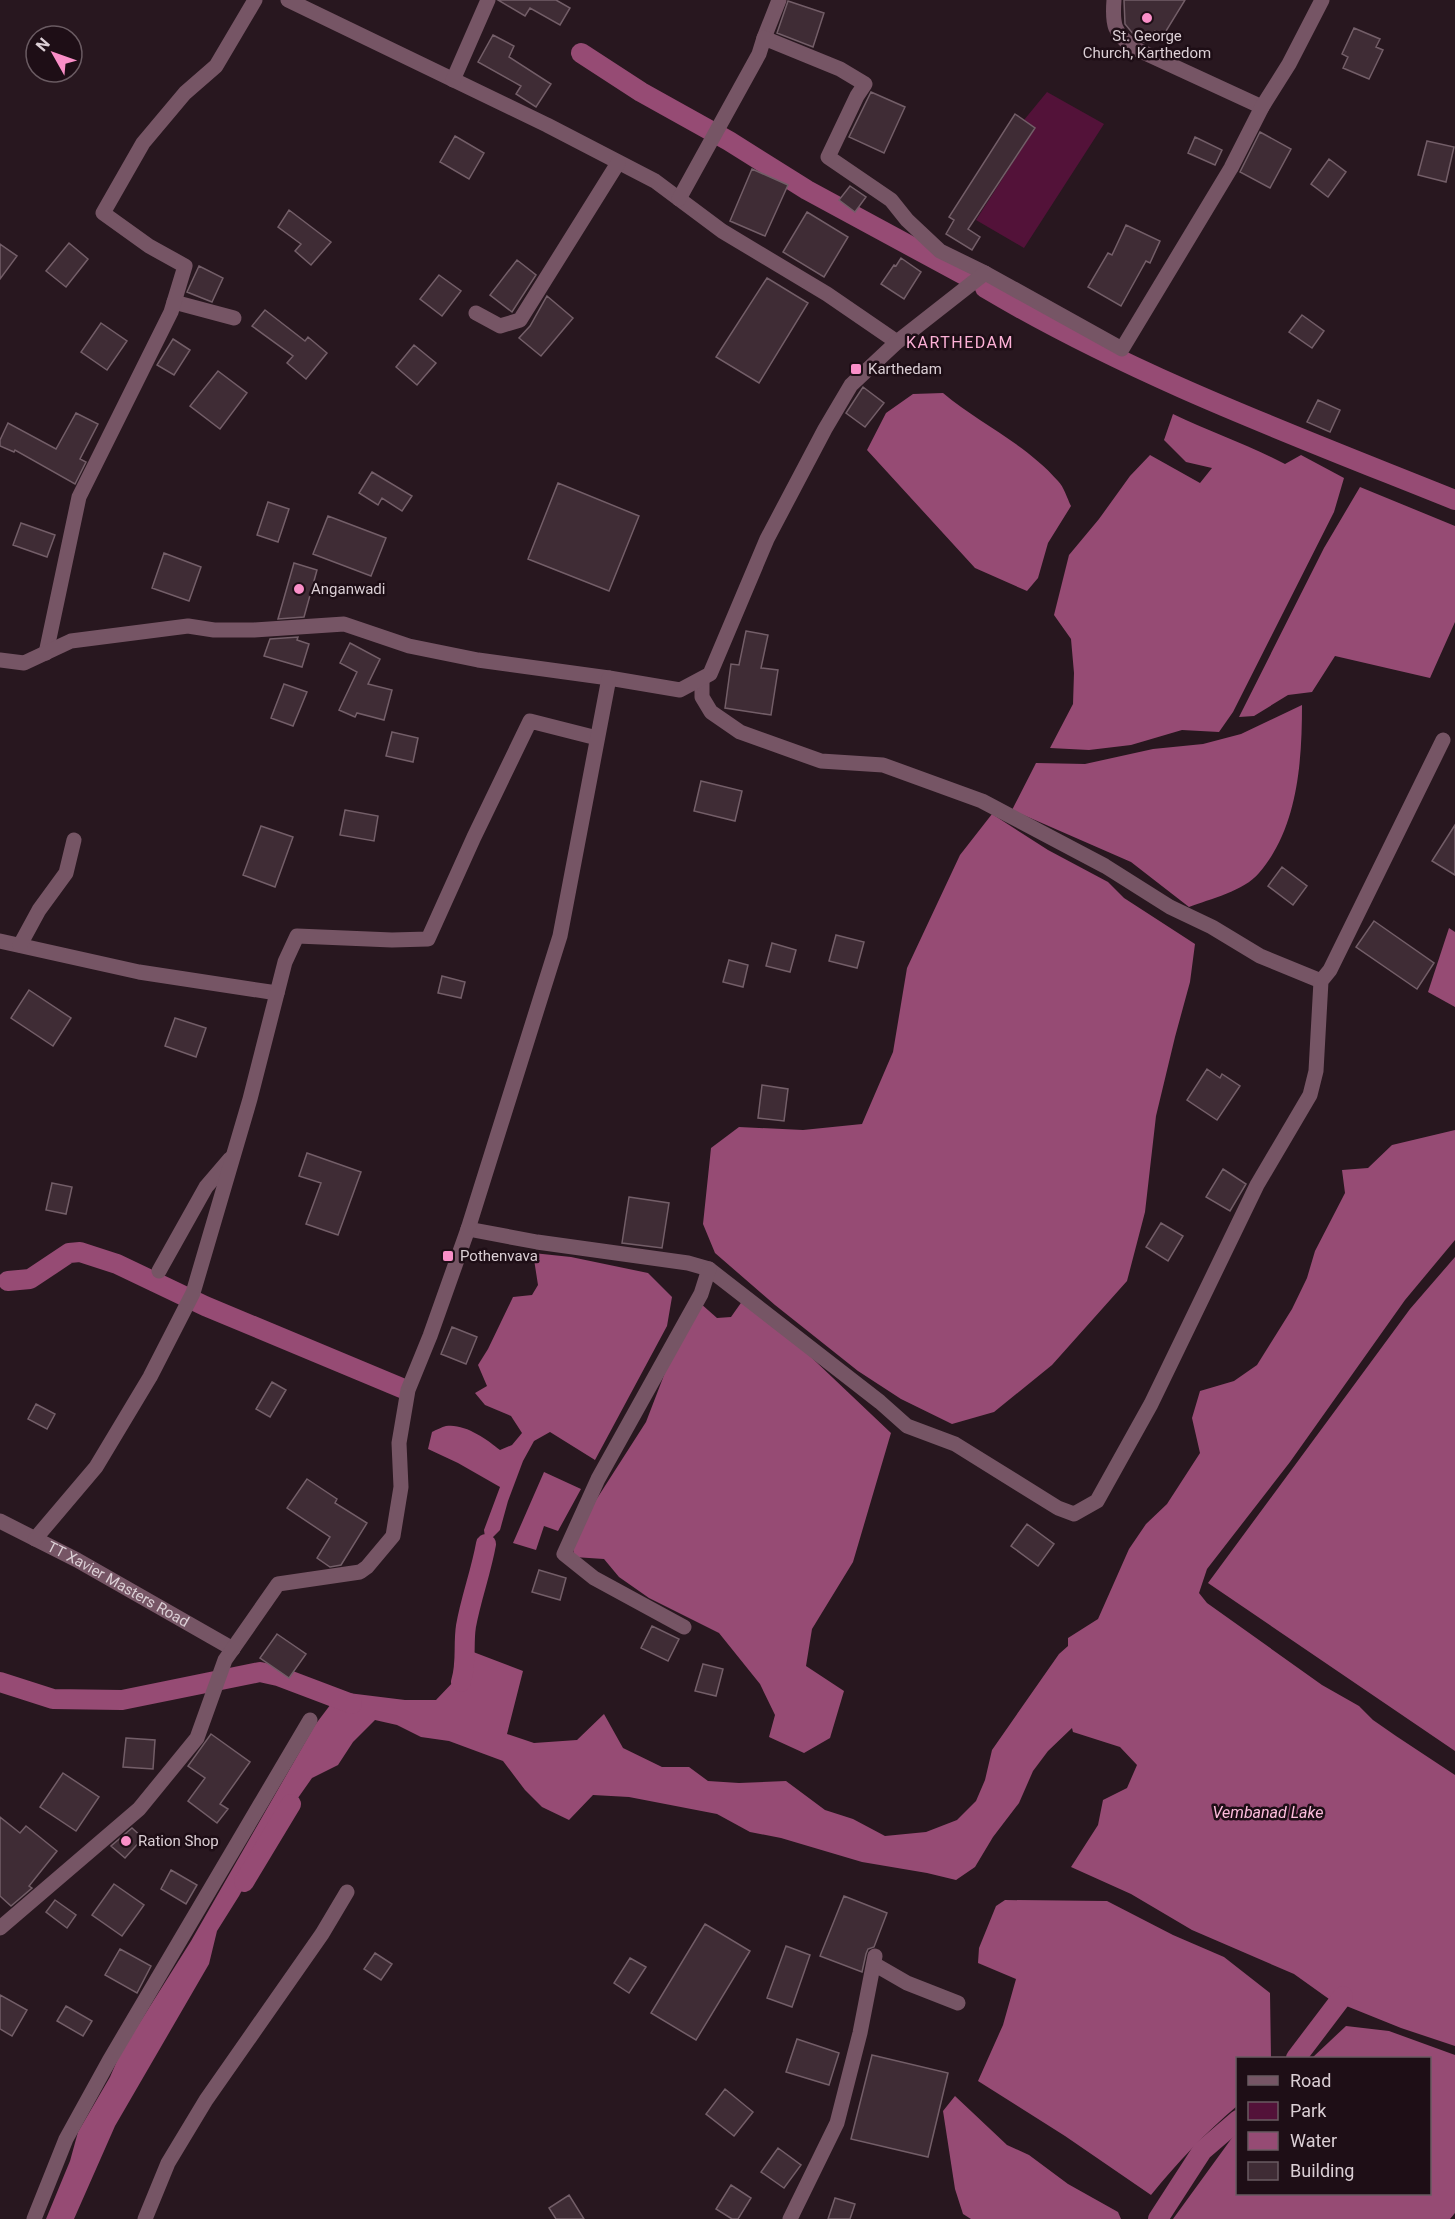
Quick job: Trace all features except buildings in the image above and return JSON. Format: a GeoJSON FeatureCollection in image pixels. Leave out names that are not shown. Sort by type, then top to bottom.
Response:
{"type":"FeatureCollection","features":[{"type":"Feature","properties":{"kind":"street"},"geometry":{"type":"LineString","coordinates":[[46,653],[80,497],[171,312],[185,266],[149,246],[103,213],[143,143],[185,93],[216,66],[255,0]]}},
{"type":"Feature","properties":{"kind":"street"},"geometry":{"type":"LineString","coordinates":[[288,0],[547,125],[655,181],[722,231],[827,294],[897,342]]}},
{"type":"Feature","properties":{"kind":"street"},"geometry":{"type":"LineString","coordinates":[[453,81],[488,0]]}},
{"type":"Feature","properties":{"kind":"street"},"geometry":{"type":"LineString","coordinates":[[679,199],[759,54],[779,0]]}},
{"type":"Feature","properties":{"kind":"street"},"geometry":{"type":"LineString","coordinates":[[1114,0],[1113,16],[1120,38],[1134,48],[1262,107]]}},
{"type":"Feature","properties":{"kind":"street"},"geometry":{"type":"LineString","coordinates":[[764,38],[840,69],[865,84],[828,157],[891,200],[907,220],[940,251],[985,273],[1122,349],[1232,168],[1262,107],[1289,64],[1322,0]]}},
{"type":"Feature","properties":{"kind":"street"},"geometry":{"type":"LineString","coordinates":[[476,313],[500,326],[520,320],[618,163]]}},
{"type":"Feature","properties":{"kind":"street"},"geometry":{"type":"LineString","coordinates":[[0,660],[24,663],[71,641],[188,626],[214,630],[254,630],[344,624],[409,646],[478,660],[680,690],[710,674],[767,539],[851,385],[897,342],[985,273]]}},
{"type":"Feature","properties":{"kind":"street"},"geometry":{"type":"LineString","coordinates":[[174,302],[234,318]]}},
{"type":"Feature","properties":{"kind":"street"},"geometry":{"type":"LineString","coordinates":[[0,1928],[139,1809],[196,1738],[225,1660],[278,1584],[360,1572],[368,1566],[393,1536],[401,1487],[399,1443],[408,1390],[468,1229],[560,936],[609,678]]}},
{"type":"Feature","properties":{"kind":"street"},"geometry":{"type":"LineString","coordinates":[[702,679],[702,697],[711,712],[740,732],[820,761],[883,765],[982,801],[1105,866],[1170,907],[1212,927],[1260,956],[1321,981]]}},
{"type":"Feature","properties":{"kind":"street"},"geometry":{"type":"LineString","coordinates":[[35,1539],[96,1467],[150,1377],[190,1300],[234,1154],[285,962],[297,936],[392,940],[428,939],[530,721],[597,738]]}},
{"type":"Feature","properties":{"kind":"street"},"geometry":{"type":"LineString","coordinates":[[468,1229],[537,1242],[688,1263],[709,1269],[880,1402],[907,1426],[955,1444],[1058,1508],[1074,1514],[1097,1501],[1151,1404],[1257,1185],[1310,1095],[1316,1071],[1321,981],[1330,970],[1443,740]]}},
{"type":"Feature","properties":{"kind":"street"},"geometry":{"type":"LineString","coordinates":[[20,945],[39,910],[66,873],[74,840]]}},
{"type":"Feature","properties":{"kind":"street"},"geometry":{"type":"LineString","coordinates":[[0,941],[139,972],[277,993]]}},
{"type":"Feature","properties":{"kind":"street"},"geometry":{"type":"LineString","coordinates":[[159,1271],[206,1187],[234,1154]]}},
{"type":"Feature","properties":{"kind":"street"},"geometry":{"type":"LineString","coordinates":[[684,1627],[594,1578],[564,1554],[598,1479],[701,1294],[709,1269]]}},
{"type":"Feature","properties":{"kind":"street","name":"TT Xavier Masters Road"},"geometry":{"type":"LineString","coordinates":[[0,1521],[77,1560],[233,1648]]}},
{"type":"Feature","properties":{"kind":"street"},"geometry":{"type":"LineString","coordinates":[[34,2219],[76,2119],[310,1720]]}},
{"type":"Feature","properties":{"kind":"street"},"geometry":{"type":"LineString","coordinates":[[145,2219],[168,2163],[206,2100],[322,1934],[347,1892]]}},
{"type":"Feature","properties":{"kind":"street"},"geometry":{"type":"LineString","coordinates":[[790,2219],[837,2123],[860,2033],[874,1960],[907,1983],[958,2003]]}},
{"type":"Feature","properties":{"kind":"green space"},"geometry":{"type":"Polygon","coordinates":[[[1047,92],[1104,124],[1024,248],[976,220],[1035,128],[1024,120],[1047,92]]]}},
{"type":"Feature","properties":{"kind":"water"},"geometry":{"type":"Polygon","coordinates":[[[943,393],[1032,456],[1064,489],[1071,506],[1048,543],[1038,578],[1027,591],[975,568],[867,450],[886,413],[913,394],[943,393]]]}},
{"type":"Feature","properties":{"kind":"water"},"geometry":{"type":"Polygon","coordinates":[[[1173,414],[1285,464],[1301,455],[1344,478],[1334,512],[1233,712],[1219,732],[1182,730],[1131,745],[1089,750],[1050,748],[1073,704],[1074,673],[1071,639],[1054,615],[1069,555],[1130,476],[1150,455],[1200,483],[1212,468],[1186,462],[1164,440],[1173,414]]]}},
{"type":"Feature","properties":{"kind":"water"},"geometry":{"type":"Polygon","coordinates":[[[1360,487],[1455,526],[1455,622],[1430,678],[1335,656],[1312,692],[1288,695],[1254,716],[1239,717],[1324,548],[1360,487]]]}},
{"type":"Feature","properties":{"kind":"water"},"geometry":{"type":"Polygon","coordinates":[[[1302,705],[1299,771],[1290,815],[1272,855],[1253,879],[1236,890],[1189,907],[1131,862],[1012,810],[1036,763],[1085,764],[1153,749],[1203,744],[1241,734],[1302,705]]]}},
{"type":"Feature","properties":{"kind":"water"},"geometry":{"type":"Polygon","coordinates":[[[992,814],[1048,850],[1108,882],[1124,898],[1195,944],[1190,982],[1156,1116],[1145,1212],[1127,1281],[1052,1365],[994,1412],[952,1424],[901,1399],[858,1371],[775,1305],[715,1253],[703,1224],[711,1148],[739,1127],[803,1130],[862,1124],[893,1052],[907,968],[960,855],[992,814]]]}},
{"type":"Feature","properties":{"kind":"water"},"geometry":{"type":"Polygon","coordinates":[[[1449,928],[1455,932],[1455,1007],[1428,992],[1449,928]]]}},
{"type":"Feature","properties":{"kind":"water","name":"Vembanad Lake"},"geometry":{"type":"Polygon","coordinates":[[[1455,1130],[1455,1240],[1405,1300],[1290,1462],[1207,1569],[1199,1593],[1207,1603],[1322,1685],[1359,1706],[1373,1720],[1455,1775],[1455,2046],[1401,2028],[1329,1999],[1294,1974],[1192,1930],[1131,1894],[1071,1867],[1098,1825],[1103,1800],[1127,1788],[1137,1765],[1120,1747],[1073,1732],[1072,1728],[1048,1751],[1033,1771],[1019,1803],[993,1837],[975,1867],[956,1880],[862,1862],[781,1838],[750,1832],[717,1814],[629,1797],[593,1795],[569,1820],[542,1807],[525,1790],[503,1761],[449,1741],[421,1737],[397,1725],[375,1720],[353,1742],[338,1765],[312,1778],[267,1842],[239,1896],[217,1931],[209,1964],[115,2126],[74,2219],[46,2219],[70,2161],[78,2132],[110,2077],[120,2054],[191,1941],[315,1725],[340,1692],[405,1700],[436,1700],[456,1679],[468,1650],[523,1671],[507,1734],[534,1743],[577,1740],[604,1714],[623,1748],[662,1767],[689,1767],[708,1781],[739,1783],[786,1781],[825,1810],[853,1819],[885,1836],[926,1832],[957,1820],[976,1801],[985,1780],[992,1750],[1059,1654],[1068,1646],[1068,1638],[1098,1619],[1129,1549],[1146,1524],[1167,1504],[1200,1453],[1192,1418],[1200,1391],[1234,1381],[1257,1365],[1292,1309],[1307,1278],[1315,1251],[1345,1193],[1342,1170],[1368,1168],[1392,1145],[1455,1130]]]}},
{"type":"Feature","properties":{"kind":"water"},"geometry":{"type":"Polygon","coordinates":[[[533,1253],[571,1257],[648,1273],[672,1297],[667,1326],[595,1460],[550,1432],[534,1441],[523,1461],[500,1530],[486,1544],[484,1530],[500,1487],[428,1449],[432,1432],[446,1426],[468,1429],[500,1450],[512,1445],[522,1433],[511,1416],[485,1405],[475,1393],[487,1386],[478,1365],[513,1297],[532,1295],[538,1285],[533,1253]]]}},
{"type":"Feature","properties":{"kind":"water"},"geometry":{"type":"Polygon","coordinates":[[[1455,1257],[1455,1751],[1208,1583],[1410,1309],[1455,1257]]]}},
{"type":"Feature","properties":{"kind":"water"},"geometry":{"type":"Polygon","coordinates":[[[743,1300],[794,1341],[891,1433],[853,1562],[812,1629],[806,1666],[844,1691],[830,1738],[804,1753],[769,1737],[775,1715],[760,1684],[719,1633],[649,1598],[619,1577],[604,1559],[574,1557],[573,1548],[596,1500],[646,1422],[666,1370],[700,1303],[717,1318],[731,1317],[743,1300]]]}},
{"type":"Feature","properties":{"kind":"water"},"geometry":{"type":"Polygon","coordinates":[[[544,1472],[581,1489],[558,1531],[544,1526],[536,1550],[513,1543],[544,1472]]]}},
{"type":"Feature","properties":{"kind":"water"},"geometry":{"type":"Polygon","coordinates":[[[1005,1900],[1107,1901],[1173,1935],[1224,1957],[1270,1993],[1271,2057],[1236,2057],[1236,2107],[1192,2148],[1151,2195],[1065,2136],[978,2081],[1003,2025],[1016,1979],[978,1963],[979,1948],[996,1906],[1005,1900]]]}},
{"type":"Feature","properties":{"kind":"water"},"geometry":{"type":"Polygon","coordinates":[[[1346,2026],[1389,2031],[1455,2055],[1455,2213],[1450,2219],[1173,2219],[1236,2132],[1236,2195],[1431,2195],[1431,2057],[1313,2057],[1346,2026]]]}},
{"type":"Feature","properties":{"kind":"water"},"geometry":{"type":"Polygon","coordinates":[[[955,2096],[1007,2145],[1029,2155],[1068,2184],[1118,2212],[1121,2219],[971,2219],[963,2214],[955,2189],[943,2111],[955,2096]]]}},
{"type":"Feature","properties":{"kind":"waterway"},"geometry":{"type":"LineString","coordinates":[[581,53],[641,92],[729,141],[807,190],[964,275]]}},
{"type":"Feature","properties":{"kind":"waterway"},"geometry":{"type":"LineString","coordinates":[[985,288],[1041,320],[1157,377],[1275,428],[1455,500]]}},
{"type":"Feature","properties":{"kind":"waterway"},"geometry":{"type":"LineString","coordinates":[[8,1281],[30,1279],[69,1253],[80,1252],[117,1264],[205,1306],[404,1389]]}},
{"type":"Feature","properties":{"kind":"waterway"},"geometry":{"type":"LineString","coordinates":[[461,1682],[466,1626],[486,1544]]}},
{"type":"Feature","properties":{"kind":"waterway"},"geometry":{"type":"LineString","coordinates":[[0,1682],[53,1699],[122,1700],[260,1672],[278,1676],[352,1704]]}},
{"type":"Feature","properties":{"kind":"waterway"},"geometry":{"type":"LineString","coordinates":[[244,1882],[291,1804]]}},
{"type":"Feature","properties":{"kind":"waterway"},"geometry":{"type":"LineString","coordinates":[[1297,2057],[1343,1996]]}},
{"type":"Feature","properties":{"kind":"waterway"},"geometry":{"type":"LineString","coordinates":[[1158,2219],[1202,2151],[1236,2122]]}},
{"type":"Feature","properties":{"kind":"place","name":"St. George Church, Karthedom"},"geometry":{"type":"Point","coordinates":[1147,18]}},
{"type":"Feature","properties":{"kind":"place","name":"Karthedam"},"geometry":{"type":"Point","coordinates":[856,369]}},
{"type":"Feature","properties":{"kind":"place","name":"Anganwadi"},"geometry":{"type":"Point","coordinates":[299,589]}},
{"type":"Feature","properties":{"kind":"place","name":"Pothenvava"},"geometry":{"type":"Point","coordinates":[448,1256]}},
{"type":"Feature","properties":{"kind":"place","name":"Ration Shop"},"geometry":{"type":"Point","coordinates":[126,1841]}},
{"type":"Feature","properties":{"kind":"district","name":"KARTHEDAM"},"geometry":{"type":"Point","coordinates":[960,342]}}]}
